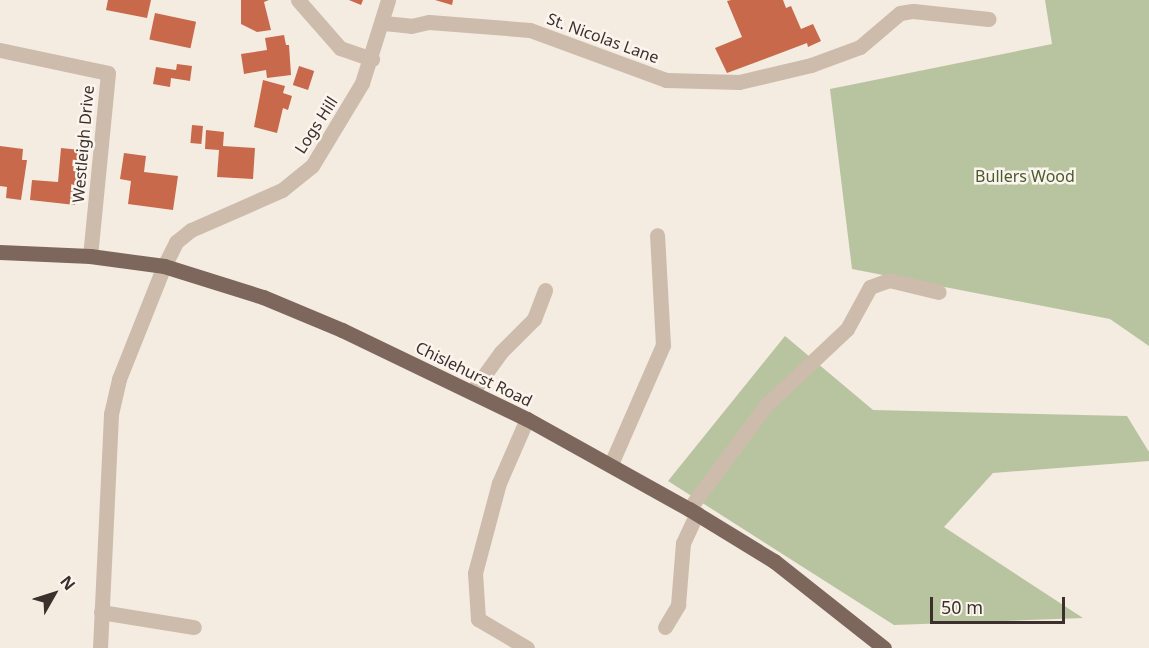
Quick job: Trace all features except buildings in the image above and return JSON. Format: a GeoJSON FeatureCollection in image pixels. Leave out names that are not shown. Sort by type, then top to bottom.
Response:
{"type":"FeatureCollection","features":[{"type":"Feature","properties":{"kind":"main road","name":"Chislehurst Road"},"geometry":{"type":"LineString","coordinates":[[0,252],[90,256],[164,266],[263,297],[472,392],[611,464],[774,561],[884,648]]}},
{"type":"Feature","properties":{"kind":"street"},"geometry":{"type":"LineString","coordinates":[[298,0],[340,48],[372,59]]}},
{"type":"Feature","properties":{"kind":"street","name":"Logs Hill"},"geometry":{"type":"LineString","coordinates":[[100,648],[111,414],[119,379],[164,266],[176,242],[191,230],[265,199],[312,166],[345,117],[372,59],[384,23],[388,0]]}},
{"type":"Feature","properties":{"kind":"street","name":"St. Nicolas Lane"},"geometry":{"type":"LineString","coordinates":[[384,23],[411,26],[429,22],[530,30],[666,81],[739,82],[811,65],[860,47],[900,13],[913,11],[989,19]]}},
{"type":"Feature","properties":{"kind":"street","name":"Westleigh Drive"},"geometry":{"type":"LineString","coordinates":[[0,50],[108,73],[90,256]]}},
{"type":"Feature","properties":{"kind":"street"},"geometry":{"type":"LineString","coordinates":[[611,464],[663,345],[657,236]]}},
{"type":"Feature","properties":{"kind":"street"},"geometry":{"type":"LineString","coordinates":[[665,627],[678,605],[683,543],[693,511],[766,405],[847,329],[870,287],[889,280],[939,292]]}},
{"type":"Feature","properties":{"kind":"street"},"geometry":{"type":"LineString","coordinates":[[472,392],[501,352],[534,319],[545,290]]}},
{"type":"Feature","properties":{"kind":"street"},"geometry":{"type":"LineString","coordinates":[[527,419],[499,483],[475,573],[478,619],[527,648]]}},
{"type":"Feature","properties":{"kind":"street"},"geometry":{"type":"LineString","coordinates":[[101,612],[194,627]]}},
{"type":"Feature","properties":{"kind":"green space","name":"Bullers Wood"},"geometry":{"type":"Polygon","coordinates":[[[1045,0],[1149,0],[1149,346],[1110,319],[852,269],[830,89],[1052,44],[1045,0]]]}},
{"type":"Feature","properties":{"kind":"green space"},"geometry":{"type":"Polygon","coordinates":[[[785,336],[873,410],[1127,416],[1149,452],[1149,461],[993,473],[944,527],[1083,618],[894,625],[668,481],[785,336]]]}}]}
